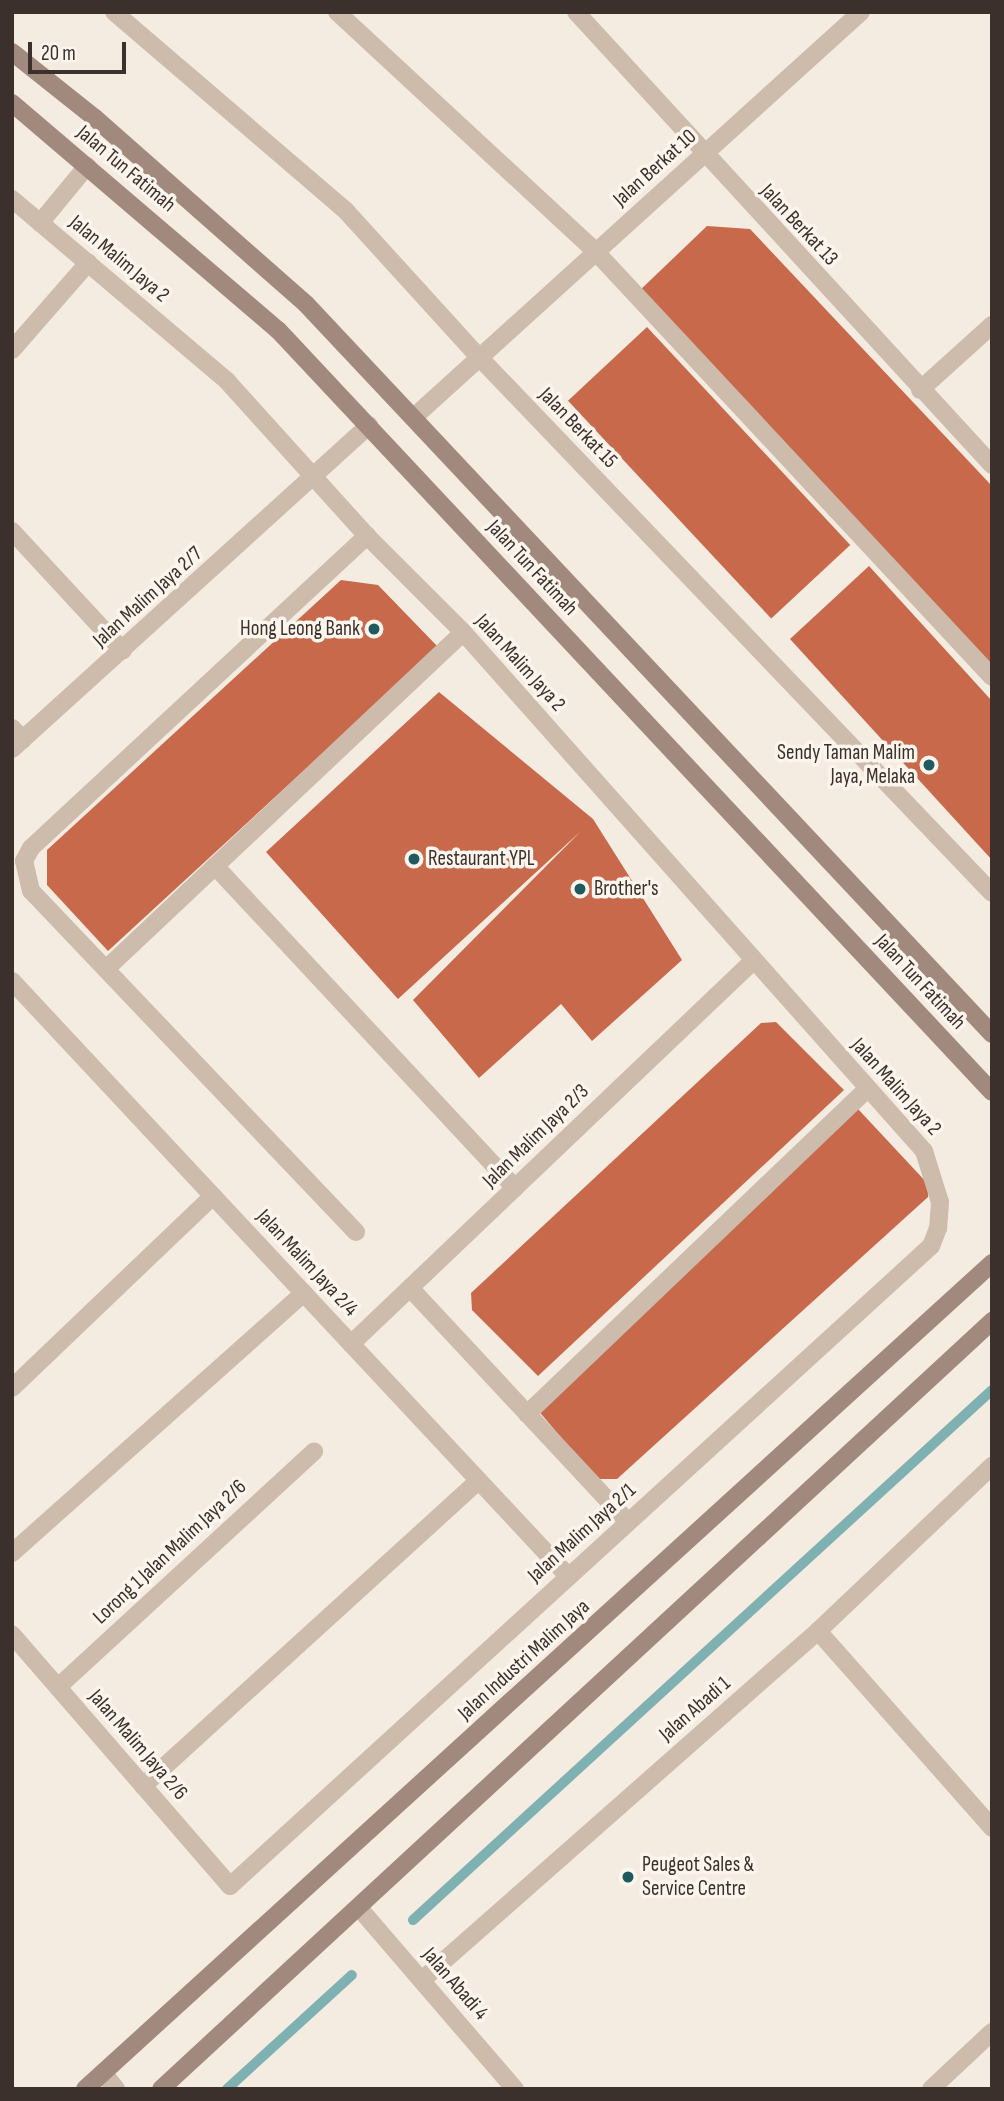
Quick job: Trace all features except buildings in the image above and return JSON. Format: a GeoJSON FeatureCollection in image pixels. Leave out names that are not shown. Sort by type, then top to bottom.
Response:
{"type":"FeatureCollection","features":[{"type":"Feature","properties":{"kind":"main road","name":"Jalan Tun Fatimah"},"geometry":{"type":"LineString","coordinates":[[12,52],[95,118],[279,279],[414,417],[992,1034]]}},
{"type":"Feature","properties":{"kind":"main road","name":"Jalan Tun Fatimah"},"geometry":{"type":"LineString","coordinates":[[12,103],[265,317],[992,1092]]}},
{"type":"Feature","properties":{"kind":"main road","name":"Jalan Industri Malim Jaya"},"geometry":{"type":"LineString","coordinates":[[85,2089],[992,1263]]}},
{"type":"Feature","properties":{"kind":"main road"},"geometry":{"type":"LineString","coordinates":[[161,2089],[360,1909],[992,1321]]}},
{"type":"Feature","properties":{"kind":"street","name":"Jalan Berkat 15"},"geometry":{"type":"LineString","coordinates":[[114,12],[346,211],[478,356],[992,893]]}},
{"type":"Feature","properties":{"kind":"street"},"geometry":{"type":"LineString","coordinates":[[337,12],[597,253],[992,677]]}},
{"type":"Feature","properties":{"kind":"street","name":"Jalan Berkat 13"},"geometry":{"type":"LineString","coordinates":[[576,12],[704,155],[992,465]]}},
{"type":"Feature","properties":{"kind":"street","name":"Jalan Berkat 10"},"geometry":{"type":"LineString","coordinates":[[414,417],[478,356],[597,253],[861,12]]}},
{"type":"Feature","properties":{"kind":"street"},"geometry":{"type":"LineString","coordinates":[[40,223],[87,166]]}},
{"type":"Feature","properties":{"kind":"street","name":"Jalan Malim Jaya 2"},"geometry":{"type":"LineString","coordinates":[[12,199],[226,381],[367,536],[463,632],[752,962],[924,1151],[940,1202]]}},
{"type":"Feature","properties":{"kind":"street"},"geometry":{"type":"LineString","coordinates":[[12,349],[88,263]]}},
{"type":"Feature","properties":{"kind":"street"},"geometry":{"type":"LineString","coordinates":[[920,390],[992,325]]}},
{"type":"Feature","properties":{"kind":"street","name":"Jalan Malim Jaya 2/7"},"geometry":{"type":"LineString","coordinates":[[16,739],[123,651],[369,425]]}},
{"type":"Feature","properties":{"kind":"street"},"geometry":{"type":"LineString","coordinates":[[12,531],[123,651]]}},
{"type":"Feature","properties":{"kind":"street"},"geometry":{"type":"LineString","coordinates":[[356,1232],[31,891],[24,861],[32,848],[367,536]]}},
{"type":"Feature","properties":{"kind":"street"},"geometry":{"type":"LineString","coordinates":[[106,969],[463,632]]}},
{"type":"Feature","properties":{"kind":"street"},"geometry":{"type":"LineString","coordinates":[[215,866],[515,1188]]}},
{"type":"Feature","properties":{"kind":"street","name":"Jalan Malim Jaya 2/3"},"geometry":{"type":"LineString","coordinates":[[351,1344],[752,962]]}},
{"type":"Feature","properties":{"kind":"street","name":"Jalan Malim Jaya 2/4"},"geometry":{"type":"LineString","coordinates":[[12,981],[568,1576]]}},
{"type":"Feature","properties":{"kind":"street"},"geometry":{"type":"LineString","coordinates":[[527,1414],[867,1088]]}},
{"type":"Feature","properties":{"kind":"street"},"geometry":{"type":"LineString","coordinates":[[12,1388],[213,1196]]}},
{"type":"Feature","properties":{"kind":"street","name":"Jalan Malim Jaya 2/1"},"geometry":{"type":"LineString","coordinates":[[230,1886],[931,1246],[939,1228],[940,1202]]}},
{"type":"Feature","properties":{"kind":"street"},"geometry":{"type":"LineString","coordinates":[[410,1288],[628,1522]]}},
{"type":"Feature","properties":{"kind":"street"},"geometry":{"type":"LineString","coordinates":[[12,1553],[304,1293]]}},
{"type":"Feature","properties":{"kind":"street","name":"Lorong 1 Jalan Malim Jaya 2/6"},"geometry":{"type":"LineString","coordinates":[[58,1687],[314,1451]]}},
{"type":"Feature","properties":{"kind":"street","name":"Jalan Abadi 1"},"geometry":{"type":"LineString","coordinates":[[422,1980],[818,1631],[992,1466]]}},
{"type":"Feature","properties":{"kind":"street"},"geometry":{"type":"LineString","coordinates":[[143,1786],[479,1480]]}},
{"type":"Feature","properties":{"kind":"street"},"geometry":{"type":"LineString","coordinates":[[818,1631],[992,1828]]}},
{"type":"Feature","properties":{"kind":"street","name":"Jalan Malim Jaya 2/6"},"geometry":{"type":"LineString","coordinates":[[12,1634],[230,1886]]}},
{"type":"Feature","properties":{"kind":"street","name":"Jalan Abadi 4"},"geometry":{"type":"LineString","coordinates":[[360,1909],[515,2089]]}},
{"type":"Feature","properties":{"kind":"street"},"geometry":{"type":"LineString","coordinates":[[932,2089],[992,2032]]}},
{"type":"Feature","properties":{"kind":"street"},"geometry":{"type":"LineString","coordinates":[[104,2074],[116,2089]]}},
{"type":"Feature","properties":{"kind":"waterway"},"geometry":{"type":"LineString","coordinates":[[413,1920],[992,1390]]}},
{"type":"Feature","properties":{"kind":"waterway"},"geometry":{"type":"LineString","coordinates":[[227,2089],[352,1975]]}},
{"type":"Feature","properties":{"kind":"place","name":"Hong Leong Bank"},"geometry":{"type":"Point","coordinates":[374,629]}},
{"type":"Feature","properties":{"kind":"place","name":"Sendy Taman Malim Jaya, Melaka"},"geometry":{"type":"Point","coordinates":[929,765]}},
{"type":"Feature","properties":{"kind":"place","name":"Restaurant YPL"},"geometry":{"type":"Point","coordinates":[414,859]}},
{"type":"Feature","properties":{"kind":"place","name":"Brother's"},"geometry":{"type":"Point","coordinates":[580,889]}},
{"type":"Feature","properties":{"kind":"place","name":"Peugeot Sales & Service Centre"},"geometry":{"type":"Point","coordinates":[628,1877]}}]}
